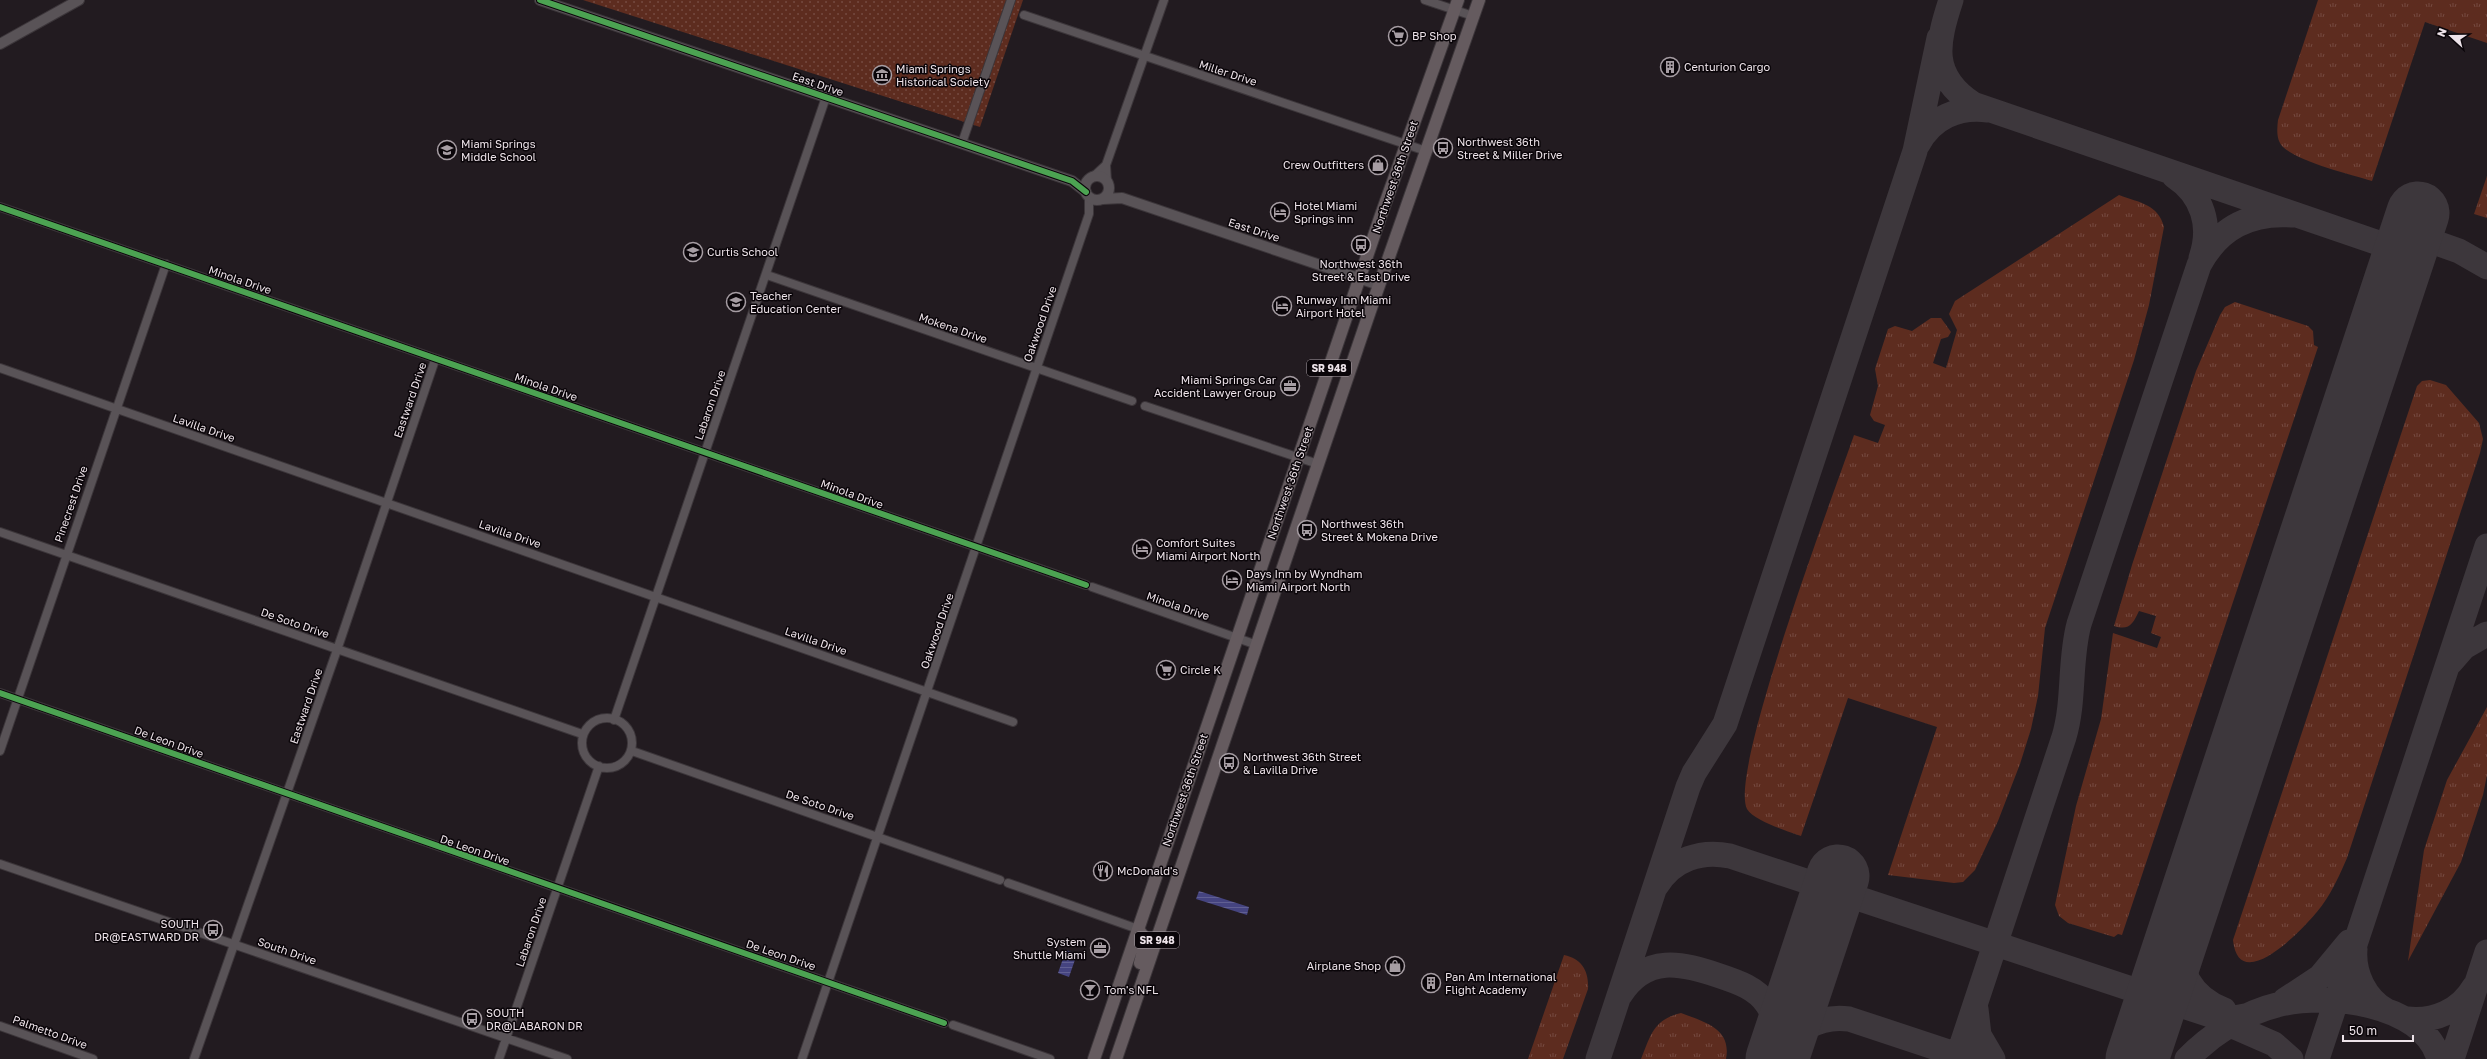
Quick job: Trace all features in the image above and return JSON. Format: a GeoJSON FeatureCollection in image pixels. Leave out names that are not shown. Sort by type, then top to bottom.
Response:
{"type":"FeatureCollection","features":[{"type":"Feature","properties":{"kind":"main road","name":"Northwest 36th Street"},"geometry":{"type":"LineString","coordinates":[[1116,1059],[1379,285],[1479,0]]}},
{"type":"Feature","properties":{"kind":"main road","name":"Northwest 36th Street"},"geometry":{"type":"LineString","coordinates":[[1094,1059],[1406,144],[1456,5]]}},
{"type":"Feature","properties":{"kind":"main road"},"geometry":{"type":"LineString","coordinates":[[1177,813],[1197,820]]}},
{"type":"Feature","properties":{"kind":"main road"},"geometry":{"type":"LineString","coordinates":[[1138,929],[1146,940],[1137,971],[1141,987]]}},
{"type":"Feature","properties":{"kind":"street"},"geometry":{"type":"LineString","coordinates":[[0,44],[79,0]]}},
{"type":"Feature","properties":{"kind":"street","name":"East Drive"},"geometry":{"type":"LineString","coordinates":[[540,0],[557,3],[1073,182],[1088,194]]}},
{"type":"Feature","properties":{"kind":"street"},"geometry":{"type":"LineString","coordinates":[[962,144],[1011,0]]}},
{"type":"Feature","properties":{"kind":"street"},"geometry":{"type":"LineString","coordinates":[[1106,164],[1086,185],[1088,194],[1101,199],[1108,193],[1106,164],[1164,0]]}},
{"type":"Feature","properties":{"kind":"street"},"geometry":{"type":"LineString","coordinates":[[1425,0],[1456,5],[1473,16]]}},
{"type":"Feature","properties":{"kind":"street","name":"Miller Drive"},"geometry":{"type":"LineString","coordinates":[[1024,15],[1144,57],[1426,151]]}},
{"type":"Feature","properties":{"kind":"street","name":"Labaron Drive"},"geometry":{"type":"LineString","coordinates":[[614,720],[767,275],[826,97]]}},
{"type":"Feature","properties":{"kind":"street"},"geometry":{"type":"LineString","coordinates":[[1092,178],[1101,177],[1108,184]]}},
{"type":"Feature","properties":{"kind":"street","name":"East Drive"},"geometry":{"type":"LineString","coordinates":[[1073,182],[1092,178]]}},
{"type":"Feature","properties":{"kind":"street","name":"East Drive"},"geometry":{"type":"LineString","coordinates":[[1108,184],[1122,198]]}},
{"type":"Feature","properties":{"kind":"street","name":"Oakwood Drive"},"geometry":{"type":"LineString","coordinates":[[1088,194],[1091,210]]}},
{"type":"Feature","properties":{"kind":"street","name":"East Drive"},"geometry":{"type":"LineString","coordinates":[[1101,199],[1122,198],[1379,285]]}},
{"type":"Feature","properties":{"kind":"street","name":"Oakwood Drive"},"geometry":{"type":"LineString","coordinates":[[802,1059],[1091,210],[1101,199]]}},
{"type":"Feature","properties":{"kind":"street","name":"Minola Drive"},"geometry":{"type":"LineString","coordinates":[[0,207],[166,264],[435,360],[706,452],[1257,645]]}},
{"type":"Feature","properties":{"kind":"street","name":"Pinecrest Drive"},"geometry":{"type":"LineString","coordinates":[[0,751],[115,408],[166,264]]}},
{"type":"Feature","properties":{"kind":"street","name":"Mokena Drive"},"geometry":{"type":"LineString","coordinates":[[767,275],[1132,401]]}},
{"type":"Feature","properties":{"kind":"street","name":"Eastward Drive"},"geometry":{"type":"LineString","coordinates":[[194,1059],[337,650],[435,360]]}},
{"type":"Feature","properties":{"kind":"street","name":"Lavilla Drive"},"geometry":{"type":"LineString","coordinates":[[0,368],[1013,722]]}},
{"type":"Feature","properties":{"kind":"street"},"geometry":{"type":"LineString","coordinates":[[1145,406],[1318,464]]}},
{"type":"Feature","properties":{"kind":"street","name":"De Soto Drive"},"geometry":{"type":"LineString","coordinates":[[0,532],[65,556],[582,734]]}},
{"type":"Feature","properties":{"kind":"street","name":"De Leon Drive"},"geometry":{"type":"LineString","coordinates":[[0,693],[287,795],[944,1023]]}},
{"type":"Feature","properties":{"kind":"street"},"geometry":{"type":"LineString","coordinates":[[614,720],[626,727],[631,735],[632,751],[629,758],[619,765],[599,766],[585,754],[581,745],[582,734],[585,728],[596,721],[614,720]]}},
{"type":"Feature","properties":{"kind":"street","name":"De Soto Drive"},"geometry":{"type":"LineString","coordinates":[[632,751],[1000,880]]}},
{"type":"Feature","properties":{"kind":"street","name":"Labaron Drive"},"geometry":{"type":"LineString","coordinates":[[499,1059],[599,766]]}},
{"type":"Feature","properties":{"kind":"street","name":"South Drive"},"geometry":{"type":"LineString","coordinates":[[0,864],[567,1059]]}},
{"type":"Feature","properties":{"kind":"street"},"geometry":{"type":"LineString","coordinates":[[1008,883],[1138,929]]}},
{"type":"Feature","properties":{"kind":"street"},"geometry":{"type":"LineString","coordinates":[[953,1025],[1050,1059]]}},
{"type":"Feature","properties":{"kind":"street","name":"Palmetto Drive"},"geometry":{"type":"LineString","coordinates":[[0,1026],[93,1059]]}},
{"type":"Feature","properties":{"kind":"green space"},"geometry":{"type":"Polygon","coordinates":[[[583,0],[1023,0],[980,127],[583,0]]]}},
{"type":"Feature","properties":{"kind":"green space"},"geometry":{"type":"Polygon","coordinates":[[[2318,0],[2487,0],[2487,43],[2425,22],[2372,181],[2300,158],[2283,147],[2278,138],[2278,120],[2318,0]]]}},
{"type":"Feature","properties":{"kind":"green space"},"geometry":{"type":"Polygon","coordinates":[[[2487,176],[2487,218],[2474,214],[2487,176]]]}},
{"type":"Feature","properties":{"kind":"green space"},"geometry":{"type":"Polygon","coordinates":[[[2119,195],[2147,205],[2153,209],[2161,219],[2164,227],[2149,305],[2134,360],[2045,628],[2038,696],[2031,729],[2020,764],[1998,821],[1975,870],[1963,882],[1954,883],[1888,875],[1937,727],[1848,698],[1801,836],[1757,818],[1747,809],[1745,784],[1753,742],[1768,688],[1807,567],[1854,435],[1878,443],[1885,425],[1874,421],[1870,415],[1878,386],[1875,369],[1888,329],[1895,326],[1912,331],[1931,318],[1941,318],[1951,332],[1948,337],[1941,339],[1933,363],[1946,368],[1957,330],[1949,314],[1955,301],[2119,195]]]}},
{"type":"Feature","properties":{"kind":"green space"},"geometry":{"type":"Polygon","coordinates":[[[2235,302],[2308,326],[2313,331],[2314,345],[2318,347],[2122,935],[2118,934],[2114,937],[2068,923],[2059,916],[2055,905],[2076,806],[2101,719],[2113,633],[2157,648],[2161,637],[2151,633],[2156,616],[2139,611],[2135,620],[2127,627],[2123,628],[2114,626],[2132,565],[2196,371],[2220,315],[2225,307],[2235,302]]]}},
{"type":"Feature","properties":{"kind":"green space"},"geometry":{"type":"Polygon","coordinates":[[[2430,380],[2446,385],[2479,423],[2483,439],[2480,453],[2342,870],[2327,899],[2290,940],[2275,952],[2260,960],[2248,962],[2238,956],[2233,940],[2417,386],[2422,381],[2430,380]]]}},
{"type":"Feature","properties":{"kind":"green space"},"geometry":{"type":"Polygon","coordinates":[[[2487,707],[2487,775],[2483,795],[2461,862],[2408,961],[2424,850],[2447,780],[2487,707]]]}},
{"type":"Feature","properties":{"kind":"green space"},"geometry":{"type":"Polygon","coordinates":[[[1564,955],[1575,959],[1586,971],[1588,989],[1563,1059],[1528,1059],[1564,955]]]}},
{"type":"Feature","properties":{"kind":"green space"},"geometry":{"type":"Polygon","coordinates":[[[1681,1013],[1707,1023],[1720,1033],[1725,1040],[1727,1048],[1726,1059],[1641,1059],[1654,1030],[1659,1024],[1672,1016],[1681,1013]]]}},
{"type":"Feature","properties":{"kind":"shaded area"},"geometry":{"type":"Polygon","coordinates":[[[1199,891],[1249,907],[1247,915],[1196,899],[1199,891]]]}},
{"type":"Feature","properties":{"kind":"shaded area"},"geometry":{"type":"Polygon","coordinates":[[[1066,950],[1077,954],[1069,977],[1058,973],[1066,950]]]}},
{"type":"Feature","properties":{"kind":"taxiway"},"geometry":{"type":"LineString","coordinates":[[1951,0],[1942,30],[1940,57],[1943,70],[1949,82],[1959,93],[1973,104],[2405,252]]}},
{"type":"Feature","properties":{"kind":"taxiway"},"geometry":{"type":"LineString","coordinates":[[1598,1059],[1688,787],[1694,773],[1725,724],[1915,151],[1939,38]]}},
{"type":"Feature","properties":{"kind":"taxiway"},"geometry":{"type":"LineString","coordinates":[[1918,144],[1931,127],[1947,116],[1966,110],[1988,110]]}},
{"type":"Feature","properties":{"kind":"taxiway"},"geometry":{"type":"LineString","coordinates":[[2174,176],[2192,192],[2202,212],[2206,234],[2201,258]]}},
{"type":"Feature","properties":{"kind":"taxiway"},"geometry":{"type":"LineString","coordinates":[[1957,1059],[2064,737],[2070,709],[2074,652],[2079,624],[2199,265],[2216,241],[2237,225],[2263,216],[2292,215]]}},
{"type":"Feature","properties":{"kind":"taxiway"},"geometry":{"type":"LineString","coordinates":[[2411,234],[2459,251],[2487,267]]}},
{"type":"Feature","properties":{"kind":"taxiway"},"geometry":{"type":"LineString","coordinates":[[2317,1059],[2487,546]]}},
{"type":"Feature","properties":{"kind":"taxiway"},"geometry":{"type":"LineString","coordinates":[[2451,662],[2464,647],[2487,634]]}},
{"type":"Feature","properties":{"kind":"taxiway"},"geometry":{"type":"LineString","coordinates":[[1657,885],[1671,869],[1689,858],[1709,854],[1730,856],[2210,1015],[2229,1019],[2250,1015]]}},
{"type":"Feature","properties":{"kind":"taxiway"},"geometry":{"type":"LineString","coordinates":[[2178,935],[2180,960],[2188,981],[2202,998],[2224,1010]]}},
{"type":"Feature","properties":{"kind":"taxiway"},"geometry":{"type":"LineString","coordinates":[[2285,1000],[2320,977],[2349,942]]}},
{"type":"Feature","properties":{"kind":"taxiway"},"geometry":{"type":"LineString","coordinates":[[2355,949],[2356,967],[2362,984],[2372,1000],[2387,1011]]}},
{"type":"Feature","properties":{"kind":"taxiway"},"geometry":{"type":"LineString","coordinates":[[2452,1059],[2487,952]]}},
{"type":"Feature","properties":{"kind":"taxiway"},"geometry":{"type":"LineString","coordinates":[[1620,995],[1630,982],[1641,973],[1666,965],[1679,965],[1706,971],[1740,983],[1763,998],[1771,1010],[1776,1023],[1778,1037],[1777,1059]]}},
{"type":"Feature","properties":{"kind":"taxiway"},"geometry":{"type":"LineString","coordinates":[[2407,1019],[2427,1019],[2445,1013],[2461,1003],[2474,987]]}},
{"type":"Feature","properties":{"kind":"taxiway"},"geometry":{"type":"LineString","coordinates":[[2187,1059],[2217,1033],[2252,1013],[2277,1005],[2297,1001],[2321,1000],[2346,1001],[2394,1013],[2414,1025],[2429,1040],[2439,1059]]}},
{"type":"Feature","properties":{"kind":"taxiway"},"geometry":{"type":"LineString","coordinates":[[1976,1009],[1979,1035],[1993,1059]]}},
{"type":"Feature","properties":{"kind":"taxiway"},"geometry":{"type":"LineString","coordinates":[[1779,1059],[1791,1040],[1799,1033],[1817,1023],[1838,1018],[1849,1019],[1970,1059]]}},
{"type":"Feature","properties":{"kind":"taxiway"},"geometry":{"type":"LineString","coordinates":[[2219,1020],[2274,1044],[2291,1059]]}},
{"type":"Feature","properties":{"kind":"runway"},"geometry":{"type":"LineString","coordinates":[[2137,1059],[2418,213]]}},
{"type":"Feature","properties":{"kind":"runway"},"geometry":{"type":"LineString","coordinates":[[1777,1059],[1838,876]]}},
{"type":"Feature","properties":{"kind":"cycle path"},"geometry":{"type":"LineString","coordinates":[[540,0],[1072,181],[1086,192]]}},
{"type":"Feature","properties":{"kind":"cycle path"},"geometry":{"type":"LineString","coordinates":[[0,207],[1086,585]]}},
{"type":"Feature","properties":{"kind":"cycle path"},"geometry":{"type":"LineString","coordinates":[[0,693],[944,1023]]}},
{"type":"Feature","properties":{"kind":"place","name":"BP Shop"},"geometry":{"type":"Point","coordinates":[1398,36]}},
{"type":"Feature","properties":{"kind":"place","name":"Centurion Cargo"},"geometry":{"type":"Point","coordinates":[1670,67]}},
{"type":"Feature","properties":{"kind":"place","name":"Miami Springs Historical Society"},"geometry":{"type":"Point","coordinates":[882,75]}},
{"type":"Feature","properties":{"kind":"place","name":"Northwest 36th Street & Miller Drive"},"geometry":{"type":"Point","coordinates":[1443,148]}},
{"type":"Feature","properties":{"kind":"place","name":"Miami Springs Middle School"},"geometry":{"type":"Point","coordinates":[447,150]}},
{"type":"Feature","properties":{"kind":"place","name":"Crew Outfitters"},"geometry":{"type":"Point","coordinates":[1378,165]}},
{"type":"Feature","properties":{"kind":"place","name":"Hotel Miami Springs inn"},"geometry":{"type":"Point","coordinates":[1280,212]}},
{"type":"Feature","properties":{"kind":"place","name":"Northwest 36th Street & East Drive"},"geometry":{"type":"Point","coordinates":[1361,245]}},
{"type":"Feature","properties":{"kind":"place","name":"Curtis School"},"geometry":{"type":"Point","coordinates":[693,252]}},
{"type":"Feature","properties":{"kind":"place","name":"Teacher Education Center"},"geometry":{"type":"Point","coordinates":[736,302]}},
{"type":"Feature","properties":{"kind":"place","name":"Runway Inn Miami Airport Hotel"},"geometry":{"type":"Point","coordinates":[1282,306]}},
{"type":"Feature","properties":{"kind":"place","name":"Miami Springs Car Accident Lawyer Group"},"geometry":{"type":"Point","coordinates":[1290,386]}},
{"type":"Feature","properties":{"kind":"place","name":"Northwest 36th Street & Mokena Drive"},"geometry":{"type":"Point","coordinates":[1307,530]}},
{"type":"Feature","properties":{"kind":"place","name":"Comfort Suites Miami Airport North"},"geometry":{"type":"Point","coordinates":[1142,549]}},
{"type":"Feature","properties":{"kind":"place","name":"Days Inn by Wyndham Miami Airport North"},"geometry":{"type":"Point","coordinates":[1232,580]}},
{"type":"Feature","properties":{"kind":"place","name":"Circle K"},"geometry":{"type":"Point","coordinates":[1166,670]}},
{"type":"Feature","properties":{"kind":"place","name":"Northwest 36th Street & Lavilla Drive"},"geometry":{"type":"Point","coordinates":[1229,763]}},
{"type":"Feature","properties":{"kind":"place","name":"McDonald's"},"geometry":{"type":"Point","coordinates":[1103,871]}},
{"type":"Feature","properties":{"kind":"place","name":"SOUTH DR@EASTWARD DR"},"geometry":{"type":"Point","coordinates":[213,930]}},
{"type":"Feature","properties":{"kind":"place","name":"System Shuttle Miami"},"geometry":{"type":"Point","coordinates":[1100,948]}},
{"type":"Feature","properties":{"kind":"place","name":"Airplane Shop"},"geometry":{"type":"Point","coordinates":[1395,966]}},
{"type":"Feature","properties":{"kind":"place","name":"Pan Am International Flight Academy"},"geometry":{"type":"Point","coordinates":[1431,983]}},
{"type":"Feature","properties":{"kind":"place","name":"Tom's NFL"},"geometry":{"type":"Point","coordinates":[1090,990]}},
{"type":"Feature","properties":{"kind":"place","name":"SOUTH DR@LABARON DR"},"geometry":{"type":"Point","coordinates":[472,1019]}}]}
